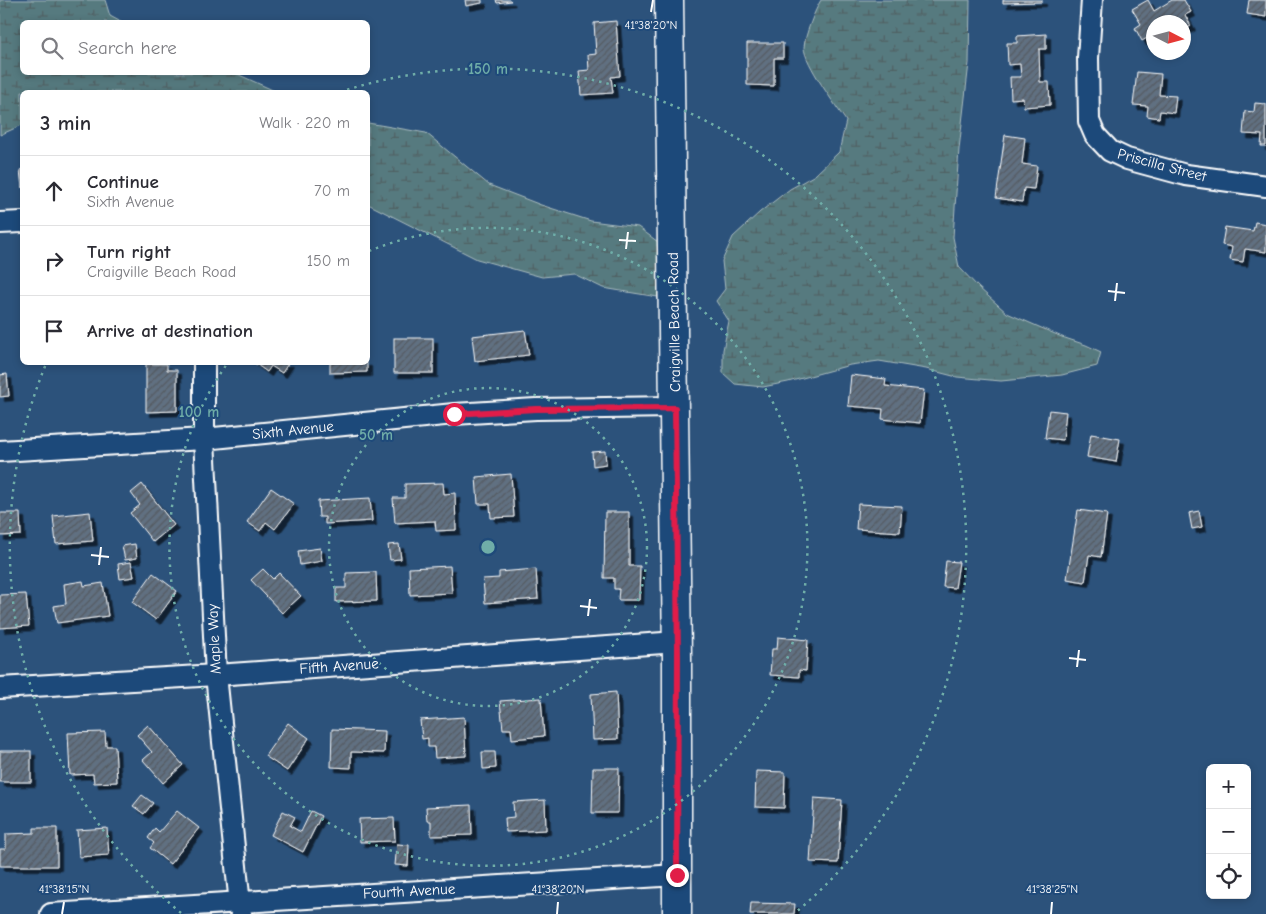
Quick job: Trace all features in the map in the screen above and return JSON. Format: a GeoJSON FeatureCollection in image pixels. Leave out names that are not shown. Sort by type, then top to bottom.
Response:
{"type":"FeatureCollection","features":[{"type":"Feature","properties":{"kind":"main road","name":"Craigville Beach Road"},"geometry":{"type":"LineString","coordinates":[[670,0],[677,642],[677,914]]}},
{"type":"Feature","properties":{"kind":"street","name":"Priscilla Street"},"geometry":{"type":"LineString","coordinates":[[1092,0],[1088,58],[1088,105],[1089,121],[1095,135],[1110,151],[1127,159],[1186,175],[1266,186]]}},
{"type":"Feature","properties":{"kind":"street"},"geometry":{"type":"LineString","coordinates":[[0,223],[20,222]]}},
{"type":"Feature","properties":{"kind":"street","name":"Maple Way"},"geometry":{"type":"LineString","coordinates":[[204,365],[204,439],[216,675],[240,908]]}},
{"type":"Feature","properties":{"kind":"street","name":"Sixth Avenue"},"geometry":{"type":"LineString","coordinates":[[0,451],[204,439],[454,414],[536,409],[675,408]]}},
{"type":"Feature","properties":{"kind":"street","name":"Fifth Avenue"},"geometry":{"type":"LineString","coordinates":[[0,688],[216,675],[677,642]]}},
{"type":"Feature","properties":{"kind":"street","name":"Fourth Avenue"},"geometry":{"type":"LineString","coordinates":[[51,914],[240,908],[677,875]]}},
{"type":"Feature","properties":{"kind":"green space"},"geometry":{"type":"Polygon","coordinates":[[[0,0],[105,0],[110,16],[117,20],[20,20],[20,75],[239,75],[273,90],[20,90],[20,126],[0,135],[0,0]]]}},
{"type":"Feature","properties":{"kind":"green space"},"geometry":{"type":"Polygon","coordinates":[[[821,0],[970,0],[969,63],[959,149],[953,237],[959,267],[1007,313],[1101,352],[1097,366],[1062,375],[1001,381],[957,377],[926,369],[879,361],[850,365],[763,387],[735,384],[723,373],[723,350],[729,321],[716,301],[725,289],[722,261],[733,237],[760,212],[790,189],[815,175],[839,152],[846,121],[815,74],[805,54],[804,47],[806,36],[821,0]]]}},
{"type":"Feature","properties":{"kind":"green space"},"geometry":{"type":"Polygon","coordinates":[[[370,123],[426,133],[489,185],[541,205],[591,221],[638,227],[670,251],[667,275],[658,297],[603,288],[574,274],[542,277],[477,259],[370,205],[370,123]]]}},
{"type":"Feature","properties":{"kind":"building"},"geometry":{"type":"Polygon","coordinates":[[[465,0],[482,0],[482,3],[466,6],[465,0]]]}},
{"type":"Feature","properties":{"kind":"building"},"geometry":{"type":"Polygon","coordinates":[[[496,0],[510,0],[511,1],[497,3],[496,0]]]}},
{"type":"Feature","properties":{"kind":"building"},"geometry":{"type":"Polygon","coordinates":[[[1003,0],[1042,0],[1042,2],[1003,3],[1003,0]]]}},
{"type":"Feature","properties":{"kind":"building"},"geometry":{"type":"Polygon","coordinates":[[[1148,0],[1154,11],[1172,0],[1184,0],[1191,12],[1185,15],[1146,15],[1146,39],[1142,41],[1135,28],[1141,24],[1132,9],[1148,0]]]}},
{"type":"Feature","properties":{"kind":"building"},"geometry":{"type":"Polygon","coordinates":[[[1249,0],[1266,0],[1266,17],[1247,14],[1249,0]]]}},
{"type":"Feature","properties":{"kind":"building"},"geometry":{"type":"Polygon","coordinates":[[[616,21],[620,76],[611,77],[613,93],[581,95],[579,71],[589,70],[588,55],[596,54],[594,23],[616,21]]]}},
{"type":"Feature","properties":{"kind":"building"},"geometry":{"type":"Polygon","coordinates":[[[1046,34],[1046,49],[1039,49],[1040,82],[1049,82],[1050,105],[1024,107],[1023,98],[1011,99],[1010,77],[1021,77],[1020,64],[1008,65],[1007,43],[1017,43],[1017,36],[1046,34]]]}},
{"type":"Feature","properties":{"kind":"building"},"geometry":{"type":"Polygon","coordinates":[[[747,43],[783,43],[783,58],[774,58],[774,86],[747,85],[747,43]]]}},
{"type":"Feature","properties":{"kind":"building"},"geometry":{"type":"Polygon","coordinates":[[[1137,72],[1161,74],[1159,95],[1176,96],[1174,113],[1160,111],[1159,118],[1147,116],[1148,106],[1133,105],[1137,72]]]}},
{"type":"Feature","properties":{"kind":"building"},"geometry":{"type":"Polygon","coordinates":[[[1255,103],[1266,104],[1266,146],[1261,146],[1262,135],[1243,134],[1245,111],[1254,112],[1255,103]]]}},
{"type":"Feature","properties":{"kind":"building"},"geometry":{"type":"Polygon","coordinates":[[[1005,135],[1025,138],[1022,164],[1037,166],[1034,189],[1024,188],[1022,202],[996,198],[1005,135]]]}},
{"type":"Feature","properties":{"kind":"building"},"geometry":{"type":"Polygon","coordinates":[[[1255,222],[1266,224],[1266,252],[1245,249],[1243,262],[1230,260],[1232,247],[1222,245],[1225,227],[1253,231],[1255,222]]]}},
{"type":"Feature","properties":{"kind":"building"},"geometry":{"type":"Polygon","coordinates":[[[525,330],[529,355],[475,361],[472,336],[525,330]]]}},
{"type":"Feature","properties":{"kind":"building"},"geometry":{"type":"Polygon","coordinates":[[[394,338],[433,338],[433,373],[394,373],[394,338]]]}},
{"type":"Feature","properties":{"kind":"building"},"geometry":{"type":"Polygon","coordinates":[[[146,365],[167,365],[167,370],[177,370],[177,411],[146,412],[146,365]]]}},
{"type":"Feature","properties":{"kind":"building"},"geometry":{"type":"Polygon","coordinates":[[[257,365],[287,365],[282,373],[271,366],[267,372],[257,365]]]}},
{"type":"Feature","properties":{"kind":"building"},"geometry":{"type":"Polygon","coordinates":[[[330,365],[367,365],[367,372],[330,373],[330,365]]]}},
{"type":"Feature","properties":{"kind":"building"},"geometry":{"type":"Polygon","coordinates":[[[7,374],[9,396],[0,397],[0,375],[7,374]]]}},
{"type":"Feature","properties":{"kind":"building"},"geometry":{"type":"Polygon","coordinates":[[[851,375],[886,379],[885,386],[924,390],[920,423],[882,419],[883,409],[848,406],[851,375]]]}},
{"type":"Feature","properties":{"kind":"building"},"geometry":{"type":"Polygon","coordinates":[[[1049,410],[1066,412],[1063,440],[1045,438],[1049,410]]]}},
{"type":"Feature","properties":{"kind":"building"},"geometry":{"type":"Polygon","coordinates":[[[1091,434],[1120,439],[1116,462],[1087,457],[1091,434]]]}},
{"type":"Feature","properties":{"kind":"building"},"geometry":{"type":"Polygon","coordinates":[[[605,451],[606,464],[593,466],[592,452],[605,451]]]}},
{"type":"Feature","properties":{"kind":"building"},"geometry":{"type":"Polygon","coordinates":[[[511,474],[514,517],[491,518],[490,504],[478,504],[476,477],[511,474]]]}},
{"type":"Feature","properties":{"kind":"building"},"geometry":{"type":"Polygon","coordinates":[[[443,483],[444,494],[455,493],[456,530],[436,531],[435,521],[395,523],[393,498],[405,498],[405,484],[443,483]]]}},
{"type":"Feature","properties":{"kind":"building"},"geometry":{"type":"Polygon","coordinates":[[[142,484],[174,525],[153,542],[130,513],[140,505],[131,493],[142,484]]]}},
{"type":"Feature","properties":{"kind":"building"},"geometry":{"type":"Polygon","coordinates":[[[271,488],[294,504],[275,529],[266,522],[260,531],[247,522],[271,488]]]}},
{"type":"Feature","properties":{"kind":"building"},"geometry":{"type":"Polygon","coordinates":[[[370,498],[372,521],[325,524],[325,517],[319,517],[318,501],[370,498]]]}},
{"type":"Feature","properties":{"kind":"building"},"geometry":{"type":"Polygon","coordinates":[[[858,504],[902,506],[900,532],[856,529],[858,504]]]}},
{"type":"Feature","properties":{"kind":"building"},"geometry":{"type":"Polygon","coordinates":[[[1078,510],[1107,514],[1101,557],[1089,555],[1085,582],[1067,579],[1078,510]]]}},
{"type":"Feature","properties":{"kind":"building"},"geometry":{"type":"Polygon","coordinates":[[[1199,511],[1202,527],[1192,529],[1189,513],[1199,511]]]}},
{"type":"Feature","properties":{"kind":"building"},"geometry":{"type":"Polygon","coordinates":[[[90,512],[93,541],[56,544],[53,516],[90,512]]]}},
{"type":"Feature","properties":{"kind":"building"},"geometry":{"type":"Polygon","coordinates":[[[605,512],[629,512],[629,566],[640,566],[639,600],[618,600],[619,589],[614,589],[614,578],[604,578],[605,512]]]}},
{"type":"Feature","properties":{"kind":"building"},"geometry":{"type":"Polygon","coordinates":[[[0,513],[20,513],[21,535],[0,536],[0,513]]]}},
{"type":"Feature","properties":{"kind":"building"},"geometry":{"type":"Polygon","coordinates":[[[135,544],[137,558],[125,560],[122,546],[135,544]]]}},
{"type":"Feature","properties":{"kind":"building"},"geometry":{"type":"Polygon","coordinates":[[[399,544],[401,559],[390,560],[388,545],[399,544]]]}},
{"type":"Feature","properties":{"kind":"building"},"geometry":{"type":"Polygon","coordinates":[[[320,548],[322,561],[300,565],[298,551],[320,548]]]}},
{"type":"Feature","properties":{"kind":"building"},"geometry":{"type":"Polygon","coordinates":[[[946,561],[959,562],[955,588],[943,587],[946,561]]]}},
{"type":"Feature","properties":{"kind":"building"},"geometry":{"type":"Polygon","coordinates":[[[131,562],[134,577],[120,579],[118,564],[131,562]]]}},
{"type":"Feature","properties":{"kind":"building"},"geometry":{"type":"Polygon","coordinates":[[[450,566],[452,593],[410,595],[409,568],[450,566]]]}},
{"type":"Feature","properties":{"kind":"building"},"geometry":{"type":"Polygon","coordinates":[[[263,569],[273,579],[279,573],[301,596],[282,613],[251,580],[263,569]]]}},
{"type":"Feature","properties":{"kind":"building"},"geometry":{"type":"Polygon","coordinates":[[[536,569],[538,599],[485,603],[483,579],[499,578],[499,572],[536,569]]]}},
{"type":"Feature","properties":{"kind":"building"},"geometry":{"type":"Polygon","coordinates":[[[376,572],[377,601],[336,602],[336,588],[346,588],[346,573],[376,572]]]}},
{"type":"Feature","properties":{"kind":"building"},"geometry":{"type":"Polygon","coordinates":[[[153,573],[177,591],[156,620],[132,602],[153,573]]]}},
{"type":"Feature","properties":{"kind":"building"},"geometry":{"type":"Polygon","coordinates":[[[83,581],[84,586],[103,583],[108,616],[57,623],[54,606],[66,604],[64,584],[83,581]]]}},
{"type":"Feature","properties":{"kind":"building"},"geometry":{"type":"Polygon","coordinates":[[[26,594],[29,626],[0,628],[0,595],[26,594]]]}},
{"type":"Feature","properties":{"kind":"building"},"geometry":{"type":"Polygon","coordinates":[[[778,637],[808,640],[806,671],[799,670],[799,677],[770,675],[772,649],[777,649],[778,637]]]}},
{"type":"Feature","properties":{"kind":"building"},"geometry":{"type":"Polygon","coordinates":[[[616,692],[618,739],[593,740],[591,694],[616,692]]]}},
{"type":"Feature","properties":{"kind":"building"},"geometry":{"type":"Polygon","coordinates":[[[541,698],[544,736],[512,739],[511,729],[503,729],[500,701],[541,698]]]}},
{"type":"Feature","properties":{"kind":"building"},"geometry":{"type":"Polygon","coordinates":[[[464,717],[466,756],[435,758],[434,747],[428,747],[428,738],[422,739],[420,720],[464,717]]]}},
{"type":"Feature","properties":{"kind":"building"},"geometry":{"type":"Polygon","coordinates":[[[288,723],[309,738],[287,771],[265,756],[288,723]]]}},
{"type":"Feature","properties":{"kind":"building"},"geometry":{"type":"Polygon","coordinates":[[[148,725],[183,765],[163,783],[143,760],[152,752],[137,735],[148,725]]]}},
{"type":"Feature","properties":{"kind":"building"},"geometry":{"type":"Polygon","coordinates":[[[332,729],[385,731],[384,753],[351,752],[351,768],[331,767],[332,729]]]}},
{"type":"Feature","properties":{"kind":"building"},"geometry":{"type":"Polygon","coordinates":[[[105,732],[106,746],[115,746],[117,782],[94,783],[93,774],[70,775],[68,733],[105,732]]]}},
{"type":"Feature","properties":{"kind":"building"},"geometry":{"type":"Polygon","coordinates":[[[0,751],[31,751],[31,782],[0,782],[0,751]]]}},
{"type":"Feature","properties":{"kind":"building"},"geometry":{"type":"Polygon","coordinates":[[[482,752],[495,752],[496,768],[483,769],[482,752]]]}},
{"type":"Feature","properties":{"kind":"building"},"geometry":{"type":"Polygon","coordinates":[[[593,768],[619,768],[618,813],[592,813],[593,768]]]}},
{"type":"Feature","properties":{"kind":"building"},"geometry":{"type":"Polygon","coordinates":[[[756,771],[785,772],[784,808],[755,807],[756,771]]]}},
{"type":"Feature","properties":{"kind":"building"},"geometry":{"type":"Polygon","coordinates":[[[142,795],[153,803],[144,814],[133,806],[142,795]]]}},
{"type":"Feature","properties":{"kind":"building"},"geometry":{"type":"Polygon","coordinates":[[[814,798],[842,800],[838,863],[810,862],[814,798]]]}},
{"type":"Feature","properties":{"kind":"building"},"geometry":{"type":"Polygon","coordinates":[[[545,800],[546,830],[506,832],[505,818],[514,817],[513,802],[545,800]]]}},
{"type":"Feature","properties":{"kind":"building"},"geometry":{"type":"Polygon","coordinates":[[[471,805],[472,835],[431,836],[431,821],[427,821],[426,807],[471,805]]]}},
{"type":"Feature","properties":{"kind":"building"},"geometry":{"type":"Polygon","coordinates":[[[177,811],[199,828],[170,864],[150,848],[154,843],[148,838],[155,828],[159,832],[177,811]]]}},
{"type":"Feature","properties":{"kind":"building"},"geometry":{"type":"Polygon","coordinates":[[[283,811],[295,817],[290,826],[301,832],[311,811],[321,816],[303,852],[271,835],[283,811]]]}},
{"type":"Feature","properties":{"kind":"building"},"geometry":{"type":"Polygon","coordinates":[[[394,818],[395,841],[360,842],[359,819],[394,818]]]}},
{"type":"Feature","properties":{"kind":"building"},"geometry":{"type":"Polygon","coordinates":[[[34,828],[57,828],[57,866],[0,866],[0,849],[6,849],[6,834],[34,833],[34,828]]]}},
{"type":"Feature","properties":{"kind":"building"},"geometry":{"type":"Polygon","coordinates":[[[107,828],[109,855],[79,857],[77,830],[107,828]]]}},
{"type":"Feature","properties":{"kind":"building"},"geometry":{"type":"Polygon","coordinates":[[[397,844],[409,845],[408,866],[395,865],[397,844]]]}},
{"type":"Feature","properties":{"kind":"building"},"geometry":{"type":"Polygon","coordinates":[[[751,903],[795,904],[794,914],[750,914],[751,903]]]}},
{"type":"Feature","properties":{"kind":"route"},"geometry":{"type":"LineString","coordinates":[[454,414],[536,409],[675,408],[678,658],[677,875]]}}]}
